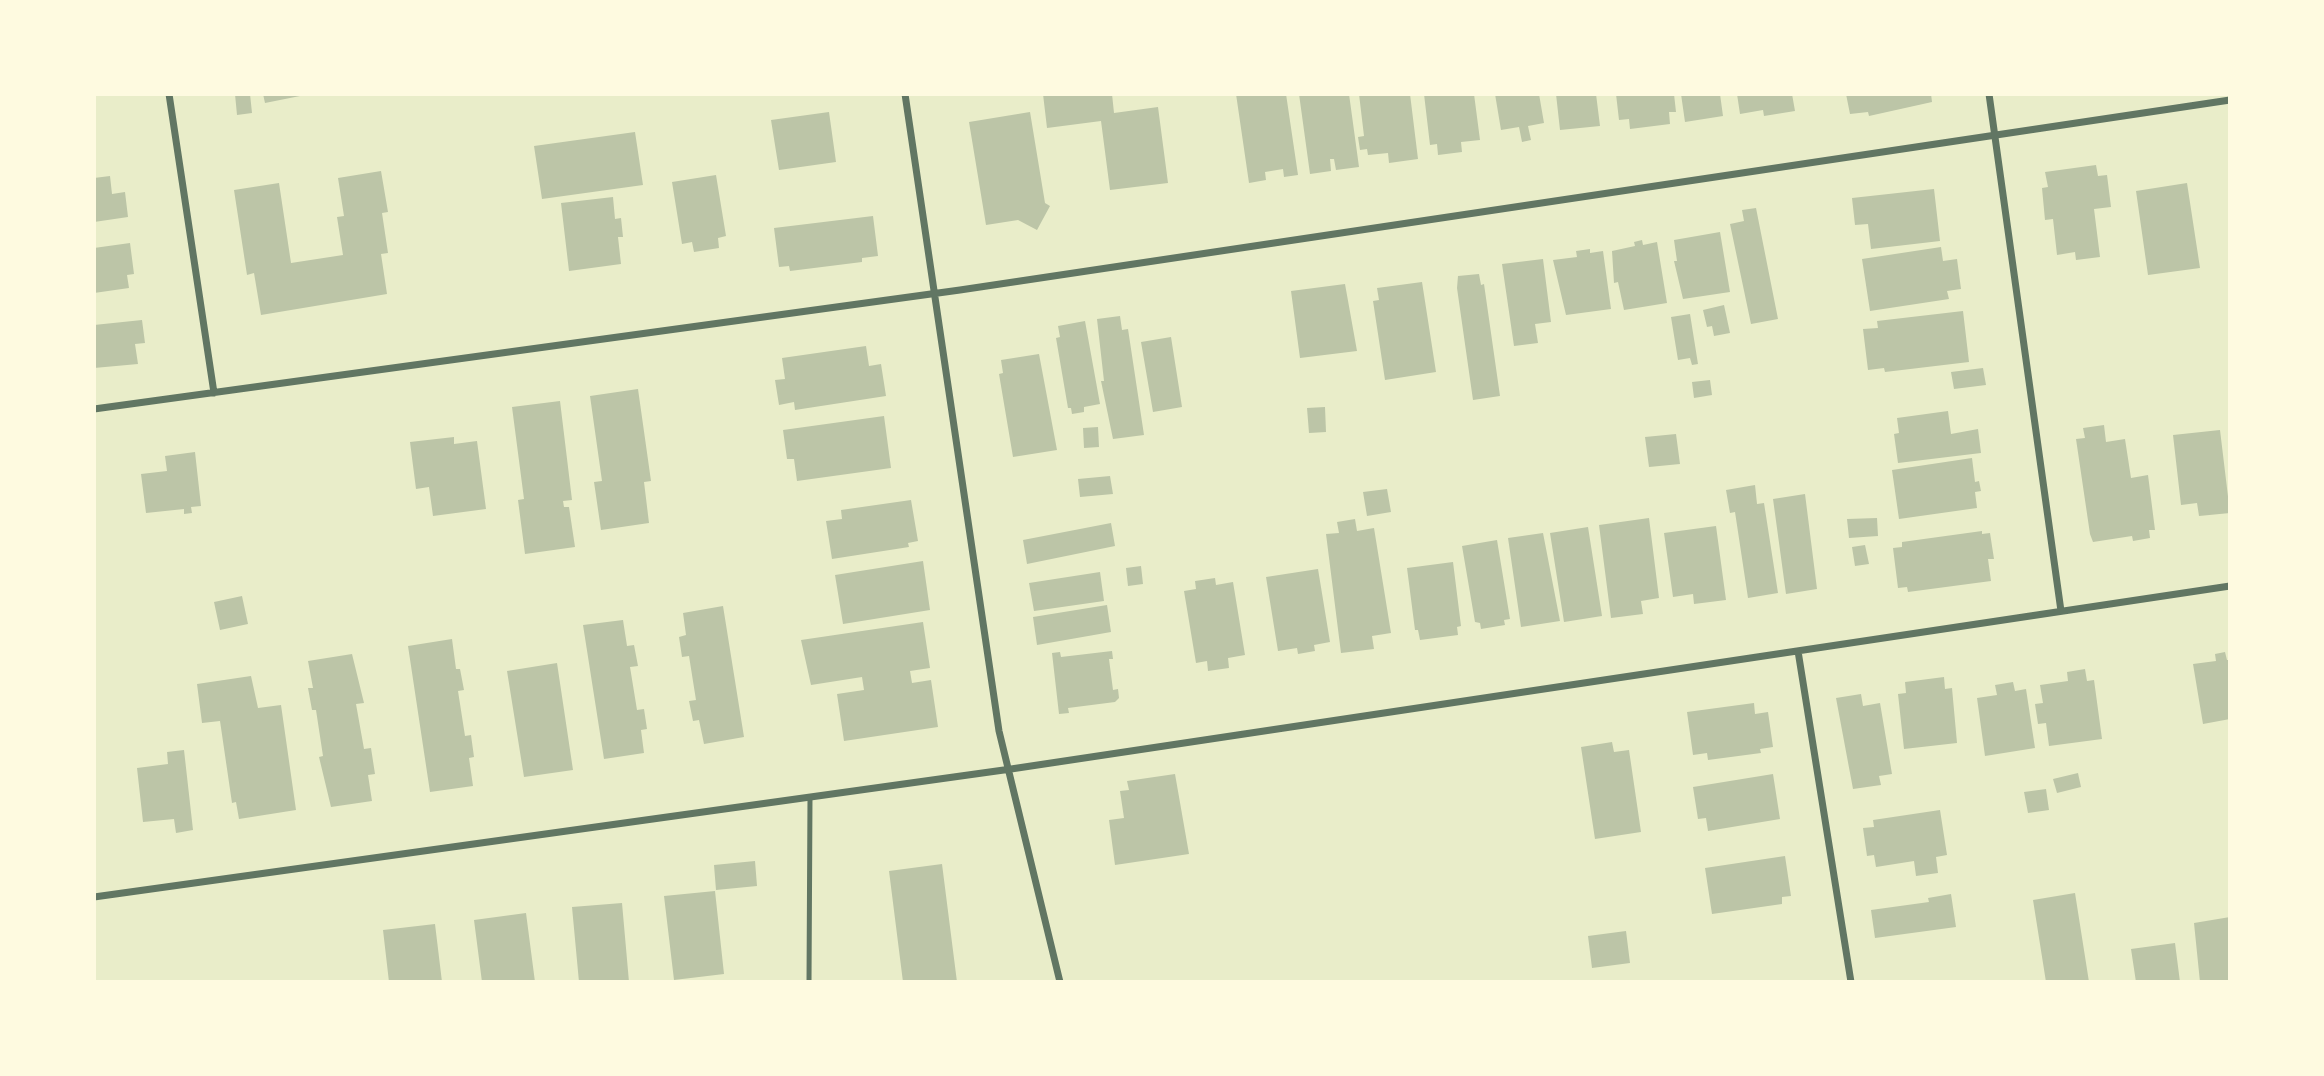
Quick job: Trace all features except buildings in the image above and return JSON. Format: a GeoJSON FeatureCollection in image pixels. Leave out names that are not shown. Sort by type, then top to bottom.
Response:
{"type":"FeatureCollection","features":[{"type":"Feature","properties":{"kind":"street"},"geometry":{"type":"LineString","coordinates":[[169,94],[214,393]]}},
{"type":"Feature","properties":{"kind":"street"},"geometry":{"type":"LineString","coordinates":[[905,94],[999,732],[1011,769],[1059,982]]}},
{"type":"Feature","properties":{"kind":"street"},"geometry":{"type":"LineString","coordinates":[[1989,94],[2061,611]]}},
{"type":"Feature","properties":{"kind":"street"},"geometry":{"type":"LineString","coordinates":[[94,409],[935,294],[2230,100]]}},
{"type":"Feature","properties":{"kind":"street"},"geometry":{"type":"LineString","coordinates":[[94,897],[1011,769],[2230,586]]}},
{"type":"Feature","properties":{"kind":"street"},"geometry":{"type":"LineString","coordinates":[[1798,651],[1851,982]]}},
{"type":"Feature","properties":{"kind":"lane"},"geometry":{"type":"LineString","coordinates":[[809,982],[810,797]]}}]}
